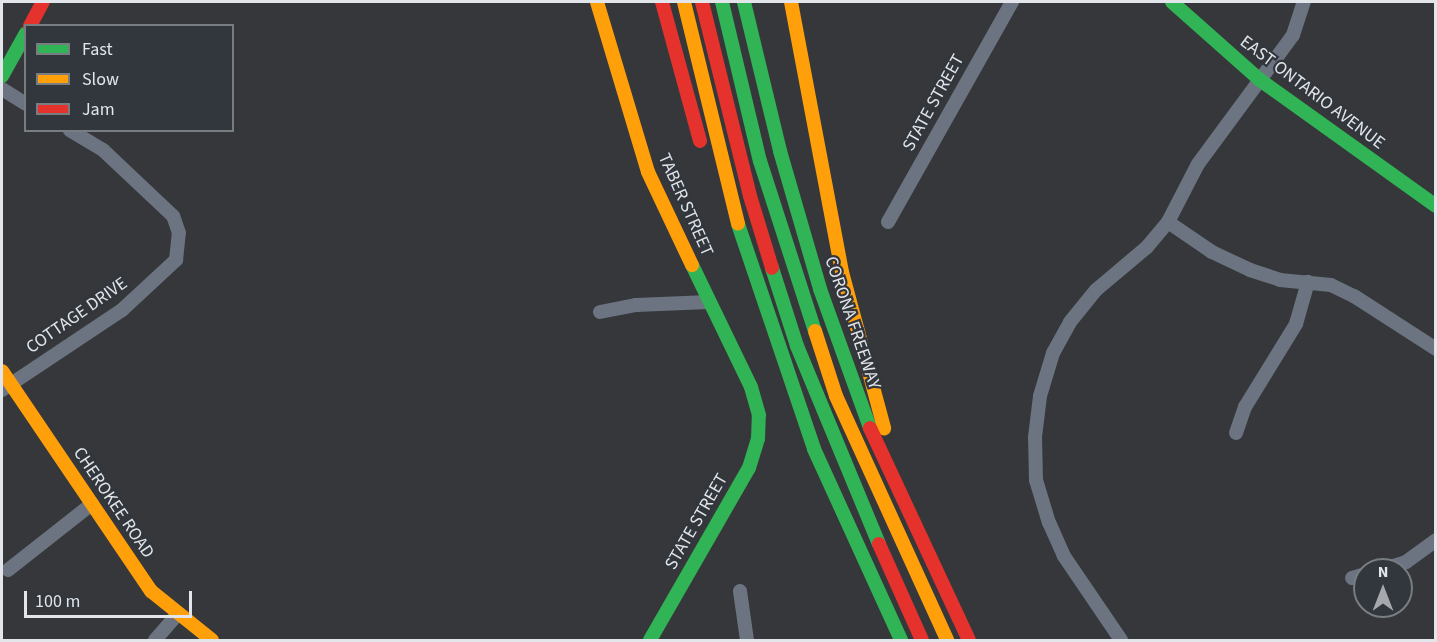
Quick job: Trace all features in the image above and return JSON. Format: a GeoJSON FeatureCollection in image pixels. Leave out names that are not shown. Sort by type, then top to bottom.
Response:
{"type":"FeatureCollection","features":[{"type":"Feature","properties":{"kind":"main road"},"geometry":{"type":"LineString","coordinates":[[31,24],[43,2]]}},
{"type":"Feature","properties":{"kind":"main road","name":"TABER STREET"},"geometry":{"type":"LineString","coordinates":[[597,2],[648,172],[751,387],[759,415]]}},
{"type":"Feature","properties":{"kind":"main road"},"geometry":{"type":"LineString","coordinates":[[662,2],[700,141],[727,189]]}},
{"type":"Feature","properties":{"kind":"main road"},"geometry":{"type":"LineString","coordinates":[[684,2],[727,189],[781,359],[814,449],[901,640]]}},
{"type":"Feature","properties":{"kind":"main road"},"geometry":{"type":"LineString","coordinates":[[702,2],[750,196],[797,346],[853,487],[922,640]]}},
{"type":"Feature","properties":{"kind":"main road"},"geometry":{"type":"LineString","coordinates":[[722,2],[760,161],[836,396],[947,640]]}},
{"type":"Feature","properties":{"kind":"main road","name":"CORONA FREEWAY"},"geometry":{"type":"LineString","coordinates":[[744,2],[799,223],[820,290],[882,455],[969,640]]}},
{"type":"Feature","properties":{"kind":"main road"},"geometry":{"type":"LineString","coordinates":[[791,2],[801,71],[842,272],[884,425],[882,455]]}},
{"type":"Feature","properties":{"kind":"main road","name":"EAST ONTARIO AVENUE"},"geometry":{"type":"LineString","coordinates":[[1172,2],[1260,80],[1436,206]]}},
{"type":"Feature","properties":{"kind":"main road"},"geometry":{"type":"LineString","coordinates":[[2,75],[24,36]]}},
{"type":"Feature","properties":{"kind":"main road","name":"CHEROKEE ROAD"},"geometry":{"type":"LineString","coordinates":[[2,371],[6,387],[92,504],[151,591],[177,615],[212,640]]}},
{"type":"Feature","properties":{"kind":"main road","name":"STATE STREET"},"geometry":{"type":"LineString","coordinates":[[650,640],[749,468],[758,439],[759,415]]}},
{"type":"Feature","properties":{"kind":"street","name":"STATE STREET"},"geometry":{"type":"LineString","coordinates":[[888,222],[1012,2]]}},
{"type":"Feature","properties":{"kind":"street"},"geometry":{"type":"LineString","coordinates":[[1121,640],[1064,556],[1049,523],[1036,480],[1035,437],[1040,396],[1053,353],[1070,322],[1096,290],[1146,247],[1168,222],[1198,164],[1293,35],[1304,2]]}},
{"type":"Feature","properties":{"kind":"street"},"geometry":{"type":"LineString","coordinates":[[2,89],[24,103]]}},
{"type":"Feature","properties":{"kind":"street","name":"COTTAGE DRIVE"},"geometry":{"type":"LineString","coordinates":[[6,387],[122,310],[176,260],[179,233],[172,216],[103,150],[73,132]]}},
{"type":"Feature","properties":{"kind":"street"},"geometry":{"type":"LineString","coordinates":[[1168,222],[1212,252],[1250,270],[1280,280],[1331,285],[1354,296],[1436,349]]}},
{"type":"Feature","properties":{"kind":"street"},"geometry":{"type":"LineString","coordinates":[[1236,433],[1245,407],[1296,324],[1308,282]]}},
{"type":"Feature","properties":{"kind":"street"},"geometry":{"type":"LineString","coordinates":[[600,312],[636,305],[710,302]]}},
{"type":"Feature","properties":{"kind":"street"},"geometry":{"type":"LineString","coordinates":[[8,570],[92,504]]}},
{"type":"Feature","properties":{"kind":"street"},"geometry":{"type":"LineString","coordinates":[[1411,558],[1436,540]]}},
{"type":"Feature","properties":{"kind":"street"},"geometry":{"type":"LineString","coordinates":[[740,591],[747,640]]}},
{"type":"Feature","properties":{"kind":"street"},"geometry":{"type":"LineString","coordinates":[[155,640],[177,615]]}},
{"type":"Feature","properties":{"kind":"traffic: fast"},"geometry":{"type":"LineString","coordinates":[[722,2],[760,161],[815,331]]}},
{"type":"Feature","properties":{"kind":"traffic: fast"},"geometry":{"type":"LineString","coordinates":[[744,2],[780,151],[820,289],[870,428]]}},
{"type":"Feature","properties":{"kind":"traffic: fast"},"geometry":{"type":"LineString","coordinates":[[1172,2],[1260,80],[1436,206]]}},
{"type":"Feature","properties":{"kind":"traffic: fast"},"geometry":{"type":"LineString","coordinates":[[2,76],[24,37]]}},
{"type":"Feature","properties":{"kind":"traffic: fast"},"geometry":{"type":"LineString","coordinates":[[738,224],[814,449],[901,640]]}},
{"type":"Feature","properties":{"kind":"traffic: fast"},"geometry":{"type":"LineString","coordinates":[[650,640],[749,468],[758,439],[759,415],[751,387],[692,265]]}},
{"type":"Feature","properties":{"kind":"traffic: fast"},"geometry":{"type":"LineString","coordinates":[[772,268],[797,346],[879,544]]}},
{"type":"Feature","properties":{"kind":"traffic: slow"},"geometry":{"type":"LineString","coordinates":[[597,2],[648,172],[692,265]]}},
{"type":"Feature","properties":{"kind":"traffic: slow"},"geometry":{"type":"LineString","coordinates":[[684,2],[738,224]]}},
{"type":"Feature","properties":{"kind":"traffic: slow"},"geometry":{"type":"LineString","coordinates":[[791,2],[842,272],[884,428]]}},
{"type":"Feature","properties":{"kind":"traffic: slow"},"geometry":{"type":"LineString","coordinates":[[815,331],[836,396],[947,640]]}},
{"type":"Feature","properties":{"kind":"traffic: slow"},"geometry":{"type":"LineString","coordinates":[[2,371],[151,591],[212,640]]}},
{"type":"Feature","properties":{"kind":"traffic: jam"},"geometry":{"type":"LineString","coordinates":[[31,24],[43,2]]}},
{"type":"Feature","properties":{"kind":"traffic: jam"},"geometry":{"type":"LineString","coordinates":[[662,2],[700,141]]}},
{"type":"Feature","properties":{"kind":"traffic: jam"},"geometry":{"type":"LineString","coordinates":[[702,2],[750,196],[772,268]]}},
{"type":"Feature","properties":{"kind":"traffic: jam"},"geometry":{"type":"LineString","coordinates":[[870,428],[969,640]]}},
{"type":"Feature","properties":{"kind":"traffic: jam"},"geometry":{"type":"LineString","coordinates":[[879,544],[922,640]]}}]}
